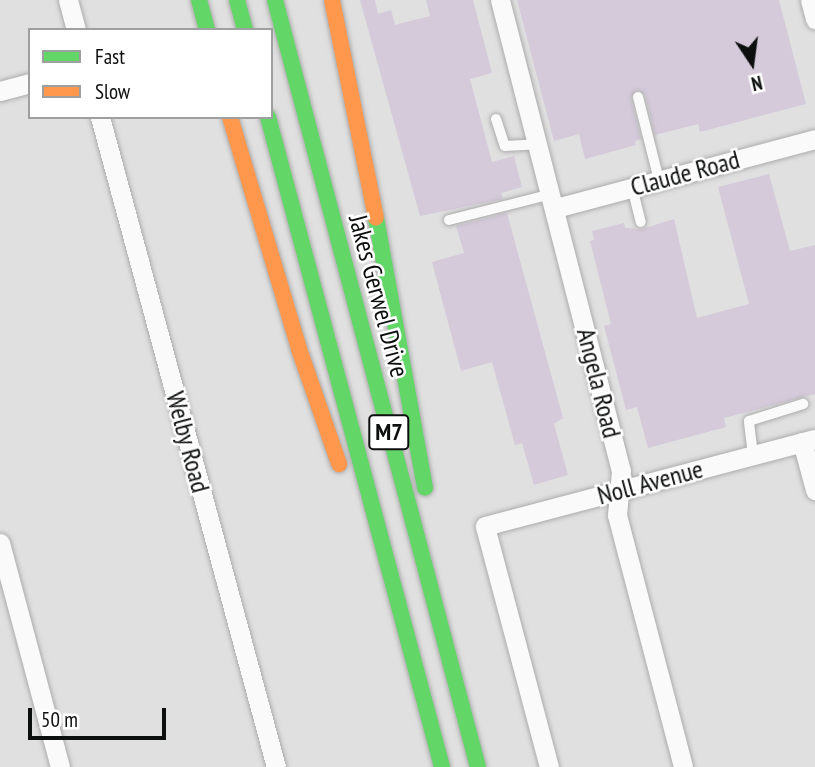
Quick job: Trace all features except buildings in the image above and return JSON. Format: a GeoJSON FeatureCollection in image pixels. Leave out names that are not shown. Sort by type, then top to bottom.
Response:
{"type":"FeatureCollection","features":[{"type":"Feature","properties":{"kind":"highway"},"geometry":{"type":"LineString","coordinates":[[200,0],[207,28]]}},
{"type":"Feature","properties":{"kind":"highway"},"geometry":{"type":"LineString","coordinates":[[237,0],[244,28]]}},
{"type":"Feature","properties":{"kind":"highway","name":"Jakes Gerwel Drive"},"geometry":{"type":"LineString","coordinates":[[275,0],[478,767]]}},
{"type":"Feature","properties":{"kind":"highway"},"geometry":{"type":"LineString","coordinates":[[332,0],[398,325],[455,674]]}},
{"type":"Feature","properties":{"kind":"highway"},"geometry":{"type":"LineString","coordinates":[[231,119],[299,349],[344,479]]}},
{"type":"Feature","properties":{"kind":"highway","name":"M7"},"geometry":{"type":"LineString","coordinates":[[269,119],[442,767]]}},
{"type":"Feature","properties":{"kind":"highway"},"geometry":{"type":"LineString","coordinates":[[354,505],[421,688]]}},
{"type":"Feature","properties":{"kind":"street"},"geometry":{"type":"LineString","coordinates":[[68,0],[75,28]]}},
{"type":"Feature","properties":{"kind":"street","name":"Angela Road"},"geometry":{"type":"LineString","coordinates":[[500,0],[554,201],[621,471],[617,515],[683,767]]}},
{"type":"Feature","properties":{"kind":"street"},"geometry":{"type":"LineString","coordinates":[[810,0],[815,19]]}},
{"type":"Feature","properties":{"kind":"street"},"geometry":{"type":"LineString","coordinates":[[0,91],[28,84]]}},
{"type":"Feature","properties":{"kind":"street","name":"Welby Road"},"geometry":{"type":"LineString","coordinates":[[101,119],[275,767]]}},
{"type":"Feature","properties":{"kind":"street","name":"Claude Road"},"geometry":{"type":"LineString","coordinates":[[554,201],[632,187],[815,139]]}},
{"type":"Feature","properties":{"kind":"street"},"geometry":{"type":"LineString","coordinates":[[809,441],[815,490]]}},
{"type":"Feature","properties":{"kind":"street","name":"Noll Avenue"},"geometry":{"type":"LineString","coordinates":[[549,767],[485,526],[809,441]]}},
{"type":"Feature","properties":{"kind":"street"},"geometry":{"type":"LineString","coordinates":[[0,543],[60,767]]}},
{"type":"Feature","properties":{"kind":"lane"},"geometry":{"type":"LineString","coordinates":[[638,97],[659,180]]}},
{"type":"Feature","properties":{"kind":"lane"},"geometry":{"type":"LineString","coordinates":[[496,119],[505,146],[539,144]]}},
{"type":"Feature","properties":{"kind":"lane"},"geometry":{"type":"LineString","coordinates":[[632,187],[640,222]]}},
{"type":"Feature","properties":{"kind":"lane"},"geometry":{"type":"LineString","coordinates":[[450,220],[554,201]]}},
{"type":"Feature","properties":{"kind":"lane"},"geometry":{"type":"LineString","coordinates":[[753,455],[749,421],[803,404]]}},
{"type":"Feature","properties":{"kind":"traffic: fast"},"geometry":{"type":"LineString","coordinates":[[199,0],[206,28]]}},
{"type":"Feature","properties":{"kind":"traffic: fast"},"geometry":{"type":"LineString","coordinates":[[237,0],[244,28]]}},
{"type":"Feature","properties":{"kind":"traffic: fast"},"geometry":{"type":"LineString","coordinates":[[275,0],[478,767]]}},
{"type":"Feature","properties":{"kind":"traffic: fast"},"geometry":{"type":"LineString","coordinates":[[269,119],[442,767]]}},
{"type":"Feature","properties":{"kind":"traffic: fast"},"geometry":{"type":"LineString","coordinates":[[376,218],[425,488]]}},
{"type":"Feature","properties":{"kind":"traffic: slow"},"geometry":{"type":"LineString","coordinates":[[332,0],[376,218]]}},
{"type":"Feature","properties":{"kind":"traffic: slow"},"geometry":{"type":"LineString","coordinates":[[231,119],[299,349],[339,464]]}}]}
